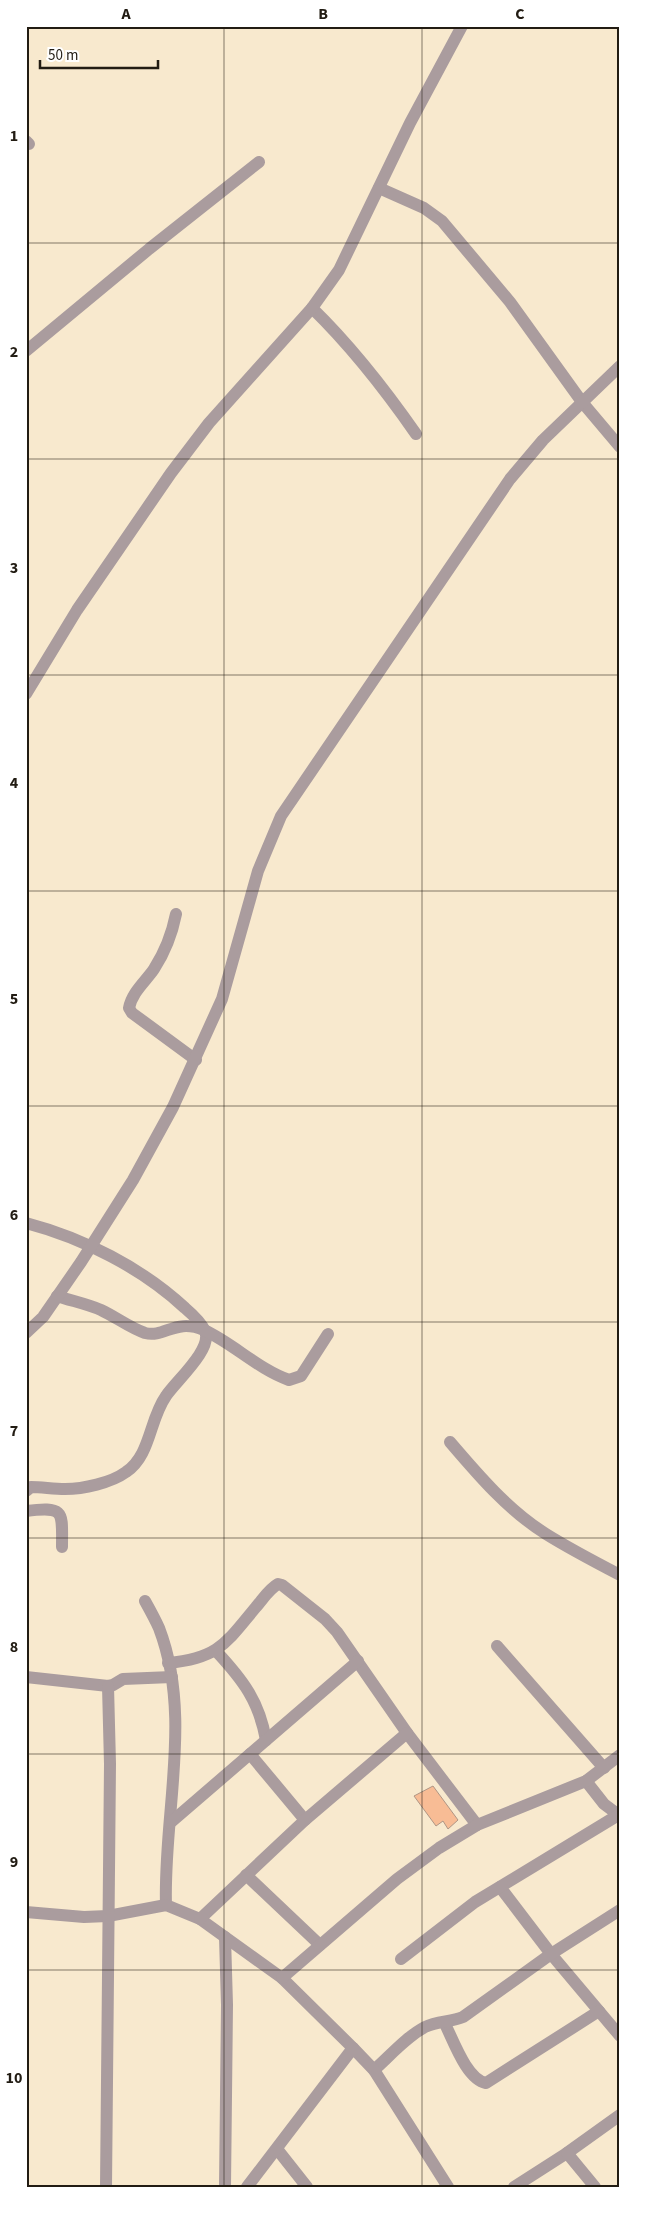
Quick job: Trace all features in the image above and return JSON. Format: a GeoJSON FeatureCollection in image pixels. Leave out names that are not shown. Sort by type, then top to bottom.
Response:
{"type":"FeatureCollection","features":[{"type":"Feature","properties":{"kind":"street"},"geometry":{"type":"LineString","coordinates":[[26,694],[77,610],[171,473],[209,423],[312,308],[339,270],[410,123],[462,26]]}},
{"type":"Feature","properties":{"kind":"street"},"geometry":{"type":"LineString","coordinates":[[26,351],[149,249],[259,162]]}},
{"type":"Feature","properties":{"kind":"street"},"geometry":{"type":"LineString","coordinates":[[379,188],[424,208],[442,221],[510,302],[582,402],[620,447]]}},
{"type":"Feature","properties":{"kind":"street"},"geometry":{"type":"LineString","coordinates":[[312,308],[344,339],[370,369],[416,434]]}},
{"type":"Feature","properties":{"kind":"street"},"geometry":{"type":"LineString","coordinates":[[26,1333],[43,1317],[91,1247],[133,1180],[173,1107],[196,1060],[222,999],[258,871],[281,816],[510,479],[543,440],[620,366]]}},
{"type":"Feature","properties":{"kind":"street"},"geometry":{"type":"LineString","coordinates":[[176,914],[172,932],[165,949],[154,969],[133,996],[129,1008],[132,1013],[196,1060]]}},
{"type":"Feature","properties":{"kind":"street"},"geometry":{"type":"LineString","coordinates":[[26,1222],[52,1230],[91,1247],[138,1272],[171,1295],[193,1315],[205,1331],[206,1342],[202,1352],[161,1402],[142,1454],[126,1473],[86,1486],[66,1489],[31,1487],[26,1491]]}},
{"type":"Feature","properties":{"kind":"street"},"geometry":{"type":"LineString","coordinates":[[58,1296],[100,1310],[146,1333],[156,1333],[179,1325],[191,1326],[205,1331],[247,1357],[290,1380],[301,1376],[328,1334]]}},
{"type":"Feature","properties":{"kind":"street"},"geometry":{"type":"LineString","coordinates":[[450,1442],[486,1484],[516,1511],[546,1534],[620,1575]]}},
{"type":"Feature","properties":{"kind":"street"},"geometry":{"type":"LineString","coordinates":[[26,1511],[47,1508],[56,1510],[61,1515],[62,1548]]}},
{"type":"Feature","properties":{"kind":"street"},"geometry":{"type":"LineString","coordinates":[[168,1663],[192,1661],[216,1650],[238,1629],[270,1590],[278,1584],[282,1585],[325,1619],[358,1661],[407,1733],[478,1825]]}},
{"type":"Feature","properties":{"kind":"street"},"geometry":{"type":"LineString","coordinates":[[145,1601],[159,1627],[172,1677],[175,1765],[165,1875],[166,1905]]}},
{"type":"Feature","properties":{"kind":"street"},"geometry":{"type":"LineString","coordinates":[[497,1646],[604,1768]]}},
{"type":"Feature","properties":{"kind":"street"},"geometry":{"type":"LineString","coordinates":[[216,1650],[236,1673],[255,1701],[262,1719],[266,1740]]}},
{"type":"Feature","properties":{"kind":"street"},"geometry":{"type":"LineString","coordinates":[[170,1823],[358,1661]]}},
{"type":"Feature","properties":{"kind":"street"},"geometry":{"type":"LineString","coordinates":[[26,1677],[108,1686],[123,1679],[172,1677]]}},
{"type":"Feature","properties":{"kind":"street"},"geometry":{"type":"LineString","coordinates":[[106,2187],[110,1764],[108,1686]]}},
{"type":"Feature","properties":{"kind":"street"},"geometry":{"type":"LineString","coordinates":[[200,1919],[306,1820],[407,1733]]}},
{"type":"Feature","properties":{"kind":"street"},"geometry":{"type":"LineString","coordinates":[[250,1754],[306,1820]]}},
{"type":"Feature","properties":{"kind":"street"},"geometry":{"type":"LineString","coordinates":[[282,1978],[397,1879],[439,1848],[478,1825],[586,1781],[620,1755]]}},
{"type":"Feature","properties":{"kind":"street"},"geometry":{"type":"LineString","coordinates":[[401,1958],[454,1917],[619,1815],[604,1804],[586,1781]]}},
{"type":"Feature","properties":{"kind":"street"},"geometry":{"type":"LineString","coordinates":[[246,1874],[320,1945]]}},
{"type":"Feature","properties":{"kind":"street"},"geometry":{"type":"LineString","coordinates":[[500,1887],[551,1954],[620,2036]]}},
{"type":"Feature","properties":{"kind":"street"},"geometry":{"type":"LineString","coordinates":[[26,1912],[84,1917],[108,1916],[166,1905],[200,1919],[282,1978],[374,2070],[448,2187]]}},
{"type":"Feature","properties":{"kind":"street"},"geometry":{"type":"LineString","coordinates":[[374,2070],[417,2032],[435,2023],[463,2017],[551,1954],[620,1910]]}},
{"type":"Feature","properties":{"kind":"street"},"geometry":{"type":"LineString","coordinates":[[225,1936],[227,2005],[225,2187]]}},
{"type":"Feature","properties":{"kind":"street"},"geometry":{"type":"LineString","coordinates":[[444,2022],[474,2078],[486,2083],[599,2011]]}},
{"type":"Feature","properties":{"kind":"street"},"geometry":{"type":"LineString","coordinates":[[247,2187],[353,2048]]}},
{"type":"Feature","properties":{"kind":"street"},"geometry":{"type":"LineString","coordinates":[[514,2187],[567,2153],[620,2114]]}},
{"type":"Feature","properties":{"kind":"street"},"geometry":{"type":"LineString","coordinates":[[277,2150],[307,2187]]}},
{"type":"Feature","properties":{"kind":"street"},"geometry":{"type":"LineString","coordinates":[[567,2153],[595,2187]]}},
{"type":"Feature","properties":{"kind":"building"},"geometry":{"type":"Polygon","coordinates":[[[433,1786],[458,1820],[448,1829],[443,1821],[436,1826],[414,1796],[433,1786]]]}}]}
